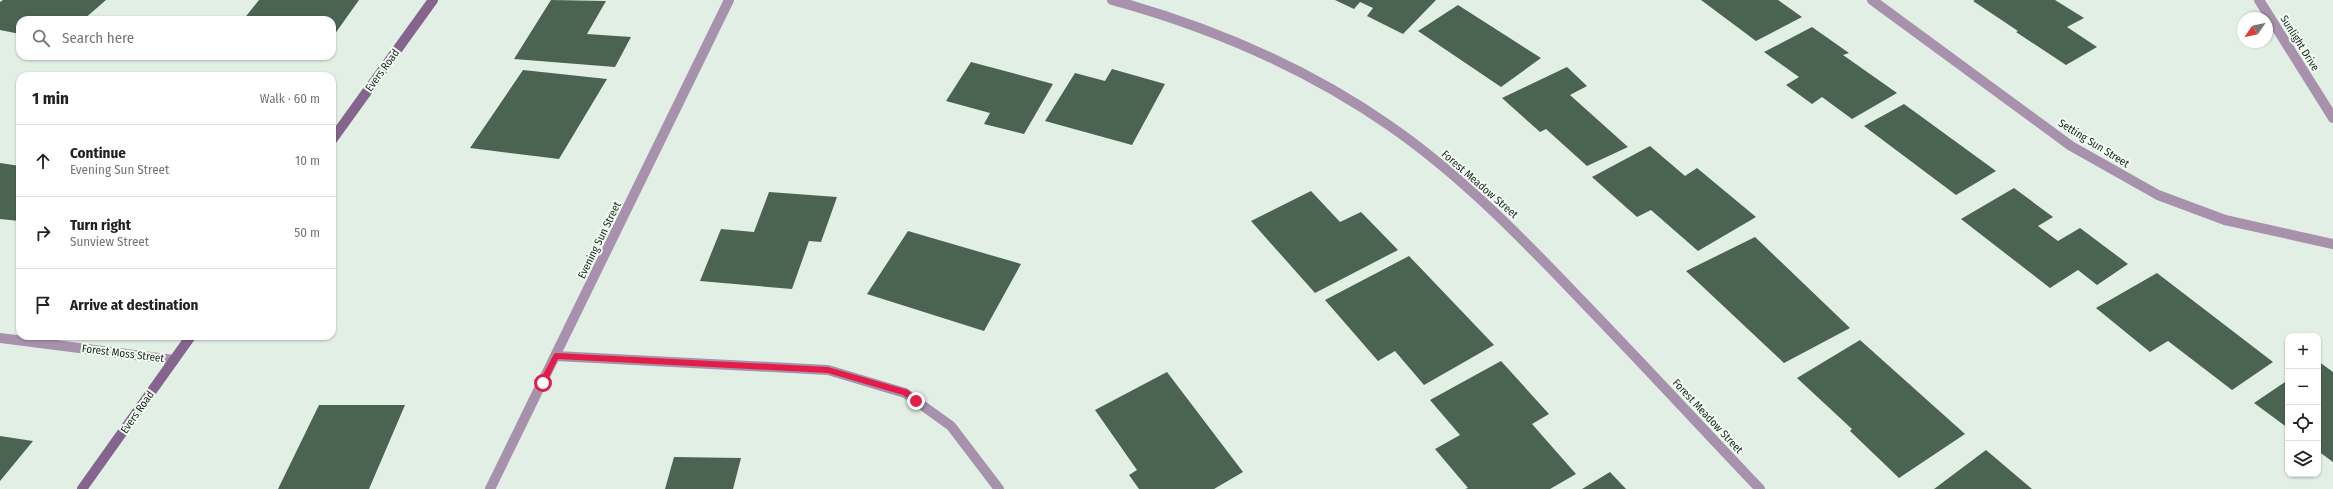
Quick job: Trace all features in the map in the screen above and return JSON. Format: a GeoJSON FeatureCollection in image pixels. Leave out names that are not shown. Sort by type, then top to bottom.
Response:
{"type":"FeatureCollection","features":[{"type":"Feature","properties":{"kind":"main road","name":"Evers Road"},"geometry":{"type":"LineString","coordinates":[[336,134],[433,0]]}},
{"type":"Feature","properties":{"kind":"main road","name":"Evers Road"},"geometry":{"type":"LineString","coordinates":[[82,489],[188,340]]}},
{"type":"Feature","properties":{"kind":"street","name":"Evening Sun Street"},"geometry":{"type":"LineString","coordinates":[[490,489],[729,0]]}},
{"type":"Feature","properties":{"kind":"street","name":"Forest Meadow Street"},"geometry":{"type":"LineString","coordinates":[[1112,0],[1203,28],[1267,55],[1330,88],[1391,126],[1450,172],[1517,232],[1760,489]]}},
{"type":"Feature","properties":{"kind":"street","name":"Setting Sun Street"},"geometry":{"type":"LineString","coordinates":[[1872,0],[2071,146],[2145,188],[2225,220],[2333,244]]}},
{"type":"Feature","properties":{"kind":"street","name":"Sunlight Drive"},"geometry":{"type":"LineString","coordinates":[[2259,0],[2333,118]]}},
{"type":"Feature","properties":{"kind":"street","name":"Forest Moss Street"},"geometry":{"type":"LineString","coordinates":[[0,338],[174,360]]}},
{"type":"Feature","properties":{"kind":"street"},"geometry":{"type":"LineString","coordinates":[[556,356],[828,370],[905,393],[951,426],[999,489]]}},
{"type":"Feature","properties":{"kind":"building"},"geometry":{"type":"Polygon","coordinates":[[[3,0],[106,0],[88,16],[16,16],[16,33],[0,30],[0,2],[3,0]]]}},
{"type":"Feature","properties":{"kind":"building"},"geometry":{"type":"Polygon","coordinates":[[[259,0],[359,0],[336,32],[336,16],[246,16],[259,0]]]}},
{"type":"Feature","properties":{"kind":"building"},"geometry":{"type":"Polygon","coordinates":[[[551,0],[606,1],[587,34],[631,37],[615,67],[514,59],[551,0]]]}},
{"type":"Feature","properties":{"kind":"building"},"geometry":{"type":"Polygon","coordinates":[[[1335,0],[1436,0],[1403,34],[1367,16],[1373,8],[1360,2],[1354,9],[1335,0]]]}},
{"type":"Feature","properties":{"kind":"building"},"geometry":{"type":"Polygon","coordinates":[[[1701,0],[1778,0],[1802,17],[1756,41],[1701,0]]]}},
{"type":"Feature","properties":{"kind":"building"},"geometry":{"type":"Polygon","coordinates":[[[2055,0],[2084,18],[2067,27],[2097,47],[2066,65],[1973,1],[2055,0]]]}},
{"type":"Feature","properties":{"kind":"building"},"geometry":{"type":"Polygon","coordinates":[[[1458,5],[1541,58],[1501,87],[1418,31],[1458,5]]]}},
{"type":"Feature","properties":{"kind":"building"},"geometry":{"type":"Polygon","coordinates":[[[1812,27],[1849,53],[1843,55],[1897,93],[1852,119],[1822,97],[1812,104],[1786,85],[1799,77],[1764,52],[1812,27]]]}},
{"type":"Feature","properties":{"kind":"building"},"geometry":{"type":"Polygon","coordinates":[[[971,62],[1053,84],[1024,134],[984,124],[990,113],[946,101],[971,62]]]}},
{"type":"Feature","properties":{"kind":"building"},"geometry":{"type":"Polygon","coordinates":[[[1567,67],[1587,86],[1570,95],[1628,147],[1587,166],[1546,129],[1540,132],[1502,98],[1567,67]]]}},
{"type":"Feature","properties":{"kind":"building"},"geometry":{"type":"Polygon","coordinates":[[[1112,69],[1165,84],[1132,145],[1045,121],[1075,73],[1105,81],[1112,69]]]}},
{"type":"Feature","properties":{"kind":"building"},"geometry":{"type":"Polygon","coordinates":[[[523,70],[607,79],[559,159],[470,148],[523,70]]]}},
{"type":"Feature","properties":{"kind":"building"},"geometry":{"type":"Polygon","coordinates":[[[1904,104],[1996,171],[1956,195],[1864,126],[1904,104]]]}},
{"type":"Feature","properties":{"kind":"building"},"geometry":{"type":"Polygon","coordinates":[[[1650,146],[1685,176],[1697,168],[1756,217],[1698,251],[1651,210],[1637,217],[1592,177],[1650,146]]]}},
{"type":"Feature","properties":{"kind":"building"},"geometry":{"type":"Polygon","coordinates":[[[0,163],[16,165],[16,221],[0,219],[0,163]]]}},
{"type":"Feature","properties":{"kind":"building"},"geometry":{"type":"Polygon","coordinates":[[[2014,188],[2053,217],[2038,226],[2058,241],[2080,228],[2128,264],[2097,285],[2078,270],[2050,288],[1961,219],[2014,188]]]}},
{"type":"Feature","properties":{"kind":"building"},"geometry":{"type":"Polygon","coordinates":[[[1311,191],[1340,222],[1361,212],[1398,250],[1315,293],[1251,221],[1311,191]]]}},
{"type":"Feature","properties":{"kind":"building"},"geometry":{"type":"Polygon","coordinates":[[[769,192],[837,197],[821,242],[809,241],[792,289],[700,281],[721,229],[754,232],[769,192]]]}},
{"type":"Feature","properties":{"kind":"building"},"geometry":{"type":"Polygon","coordinates":[[[908,231],[1021,264],[984,331],[867,294],[908,231]]]}},
{"type":"Feature","properties":{"kind":"building"},"geometry":{"type":"Polygon","coordinates":[[[1755,237],[1850,328],[1784,363],[1686,271],[1755,237]]]}},
{"type":"Feature","properties":{"kind":"building"},"geometry":{"type":"Polygon","coordinates":[[[1409,256],[1494,345],[1424,385],[1395,351],[1378,361],[1325,300],[1409,256]]]}},
{"type":"Feature","properties":{"kind":"building"},"geometry":{"type":"Polygon","coordinates":[[[2157,273],[2273,362],[2232,390],[2168,341],[2150,352],[2096,308],[2157,273]]]}},
{"type":"Feature","properties":{"kind":"building"},"geometry":{"type":"Polygon","coordinates":[[[1860,340],[1965,434],[1899,478],[1850,431],[1852,429],[1797,378],[1860,340]]]}},
{"type":"Feature","properties":{"kind":"building"},"geometry":{"type":"Polygon","coordinates":[[[1501,361],[1549,414],[1532,424],[1576,474],[1550,489],[1465,489],[1468,488],[1435,449],[1460,435],[1430,400],[1501,361]]]}},
{"type":"Feature","properties":{"kind":"building"},"geometry":{"type":"Polygon","coordinates":[[[2321,363],[2333,372],[2333,462],[2321,453],[2321,363]]]}},
{"type":"Feature","properties":{"kind":"building"},"geometry":{"type":"Polygon","coordinates":[[[1167,372],[1243,472],[1214,489],[1139,489],[1129,475],[1137,470],[1095,410],[1167,372]]]}},
{"type":"Feature","properties":{"kind":"building"},"geometry":{"type":"Polygon","coordinates":[[[2285,382],[2285,426],[2254,403],[2285,382]]]}},
{"type":"Feature","properties":{"kind":"building"},"geometry":{"type":"Polygon","coordinates":[[[319,405],[405,405],[369,489],[278,489],[319,405]]]}},
{"type":"Feature","properties":{"kind":"building"},"geometry":{"type":"Polygon","coordinates":[[[0,436],[33,441],[0,481],[0,436]]]}},
{"type":"Feature","properties":{"kind":"building"},"geometry":{"type":"Polygon","coordinates":[[[1986,450],[2032,489],[1934,489],[1986,450]]]}},
{"type":"Feature","properties":{"kind":"building"},"geometry":{"type":"Polygon","coordinates":[[[674,457],[741,458],[733,489],[665,489],[674,457]]]}},
{"type":"Feature","properties":{"kind":"building"},"geometry":{"type":"Polygon","coordinates":[[[1610,472],[1626,489],[1582,489],[1610,472]]]}},
{"type":"Feature","properties":{"kind":"route"},"geometry":{"type":"LineString","coordinates":[[543,383],[556,356],[828,370],[905,393],[916,401]]}}]}
